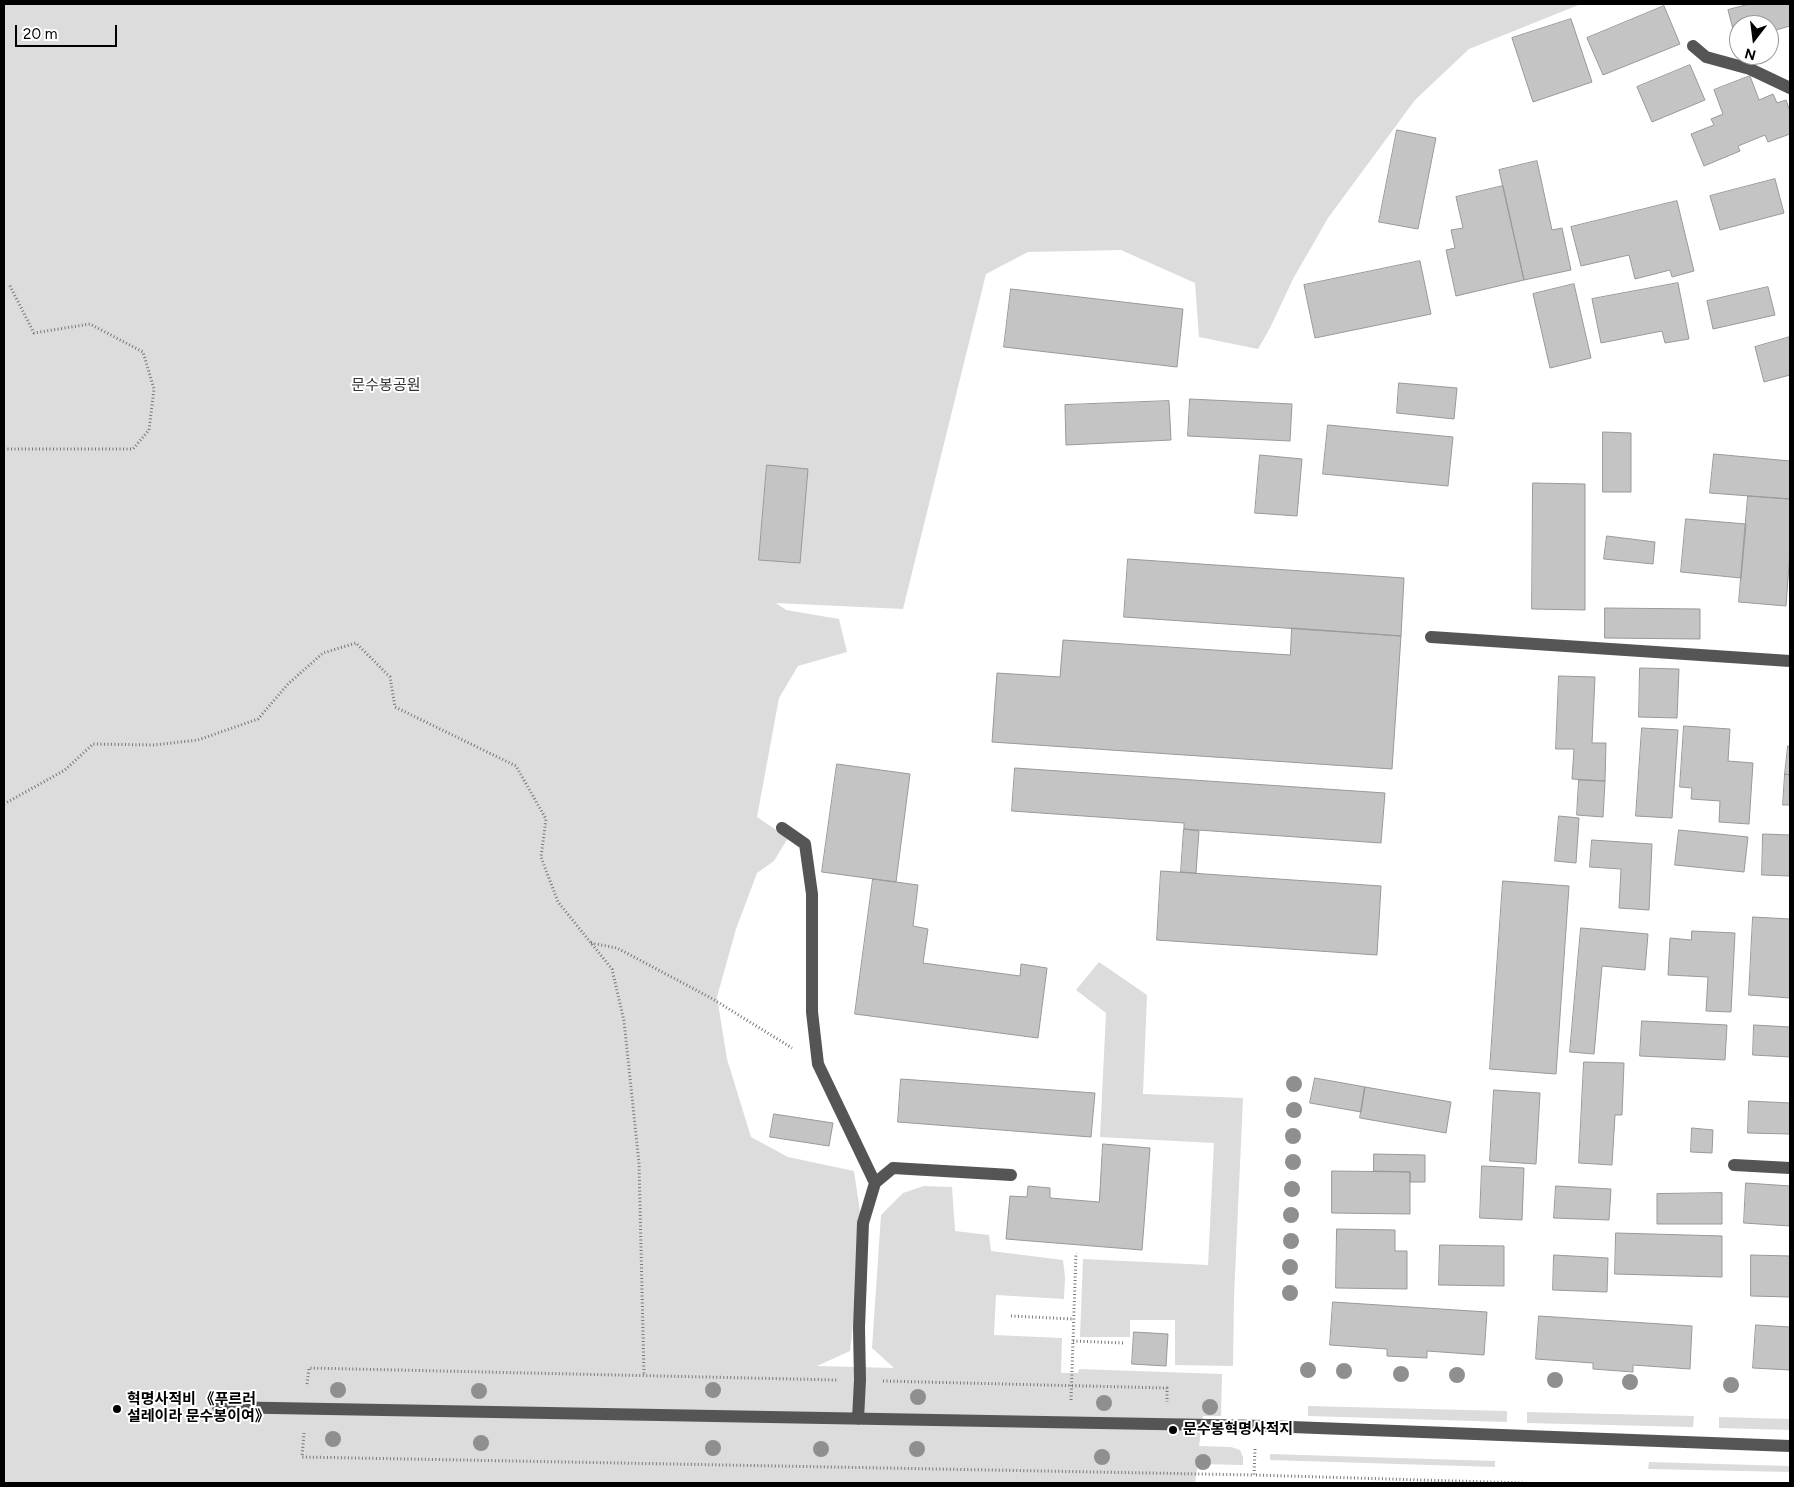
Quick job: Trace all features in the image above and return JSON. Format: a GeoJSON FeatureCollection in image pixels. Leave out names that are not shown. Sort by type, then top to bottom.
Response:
{"type":"FeatureCollection","features":[{"type":"Feature","properties":{"kind":"street"},"geometry":{"type":"LineString","coordinates":[[1693,46],[1706,57],[1750,69],[1790,88]]}},
{"type":"Feature","properties":{"kind":"street"},"geometry":{"type":"LineString","coordinates":[[1431,637],[1790,661]]}},
{"type":"Feature","properties":{"kind":"street"},"geometry":{"type":"LineString","coordinates":[[782,828],[805,844],[812,894],[812,1012],[818,1064],[875,1183]]}},
{"type":"Feature","properties":{"kind":"street"},"geometry":{"type":"LineString","coordinates":[[1734,1165],[1790,1168]]}},
{"type":"Feature","properties":{"kind":"street"},"geometry":{"type":"LineString","coordinates":[[858,1419],[863,1223],[875,1183],[893,1168],[1012,1175]]}},
{"type":"Feature","properties":{"kind":"street"},"geometry":{"type":"LineString","coordinates":[[218,1408],[1265,1426],[1790,1446]]}},
{"type":"Feature","properties":{"kind":"path"},"geometry":{"type":"LineString","coordinates":[[4,449],[133,449],[149,430],[154,389],[143,352],[90,324],[34,333],[9,284]]}},
{"type":"Feature","properties":{"kind":"path"},"geometry":{"type":"LineString","coordinates":[[4,804],[65,770],[93,744],[154,745],[198,740],[258,719],[288,684],[323,653],[356,643],[390,677],[395,706],[516,766],[546,819],[541,857],[558,902],[612,969],[624,1021],[639,1163],[644,1375]]}},
{"type":"Feature","properties":{"kind":"path"},"geometry":{"type":"LineString","coordinates":[[591,943],[617,948],[711,998],[818,1064]]}},
{"type":"Feature","properties":{"kind":"path"},"geometry":{"type":"LineString","coordinates":[[1070,1423],[1076,1253]]}},
{"type":"Feature","properties":{"kind":"path"},"geometry":{"type":"LineString","coordinates":[[1011,1316],[1074,1319]]}},
{"type":"Feature","properties":{"kind":"path"},"geometry":{"type":"LineString","coordinates":[[1073,1341],[1124,1343]]}},
{"type":"Feature","properties":{"kind":"path"},"geometry":{"type":"LineString","coordinates":[[1166,1425],[1167,1388],[308,1368],[302,1457],[1254,1475],[1523,1483]]}},
{"type":"Feature","properties":{"kind":"path"},"geometry":{"type":"LineString","coordinates":[[1254,1475],[1254,1450],[1265,1426]]}},
{"type":"Feature","properties":{"kind":"green space","name":"문수봉공원"},"geometry":{"type":"Polygon","coordinates":[[[4,4],[1581,4],[1469,49],[1415,100],[1328,218],[1293,279],[1258,349],[1199,337],[1195,283],[1121,250],[1028,252],[986,274],[903,609],[776,603],[786,610],[839,619],[847,652],[798,666],[779,698],[757,817],[788,838],[774,861],[757,873],[736,929],[717,997],[727,1059],[751,1137],[788,1157],[854,1171],[863,1232],[850,1351],[817,1366],[894,1368],[872,1348],[881,1215],[903,1193],[924,1186],[952,1187],[955,1231],[989,1235],[991,1251],[1063,1260],[1065,1277],[1064,1299],[996,1295],[994,1335],[1062,1338],[1061,1373],[1078,1373],[1079,1369],[1222,1374],[1221,1416],[1203,1416],[1199,1446],[1231,1447],[1240,1450],[1243,1457],[1243,1465],[1198,1464],[1195,1483],[4,1483],[4,4]]]}},
{"type":"Feature","properties":{"kind":"green space"},"geometry":{"type":"Polygon","coordinates":[[[1099,962],[1147,995],[1143,1094],[1243,1098],[1234,1297],[1233,1366],[1175,1365],[1175,1320],[1130,1320],[1130,1337],[1080,1337],[1083,1259],[1208,1265],[1214,1143],[1100,1137],[1106,1013],[1076,990],[1099,962]]]}},
{"type":"Feature","properties":{"kind":"green space"},"geometry":{"type":"Polygon","coordinates":[[[1308,1406],[1507,1411],[1507,1422],[1308,1416],[1308,1406]]]}},
{"type":"Feature","properties":{"kind":"green space"},"geometry":{"type":"Polygon","coordinates":[[[1527,1412],[1694,1416],[1693,1427],[1527,1423],[1527,1412]]]}},
{"type":"Feature","properties":{"kind":"green space"},"geometry":{"type":"Polygon","coordinates":[[[1719,1417],[1790,1419],[1790,1430],[1719,1428],[1719,1417]]]}},
{"type":"Feature","properties":{"kind":"green space"},"geometry":{"type":"Polygon","coordinates":[[[1270,1454],[1495,1461],[1495,1467],[1270,1460],[1270,1454]]]}},
{"type":"Feature","properties":{"kind":"green space"},"geometry":{"type":"Polygon","coordinates":[[[1649,1462],[1790,1466],[1790,1472],[1648,1469],[1649,1462]]]}},
{"type":"Feature","properties":{"kind":"building"},"geometry":{"type":"Polygon","coordinates":[[[1750,4],[1790,4],[1790,26],[1779,29],[1779,15],[1729,15],[1728,10],[1750,4]]]}},
{"type":"Feature","properties":{"kind":"building"},"geometry":{"type":"Polygon","coordinates":[[[1664,6],[1680,44],[1603,75],[1587,38],[1664,6]]]}},
{"type":"Feature","properties":{"kind":"building"},"geometry":{"type":"Polygon","coordinates":[[[1571,19],[1592,82],[1533,102],[1512,38],[1571,19]]]}},
{"type":"Feature","properties":{"kind":"building"},"geometry":{"type":"Polygon","coordinates":[[[1690,65],[1705,100],[1652,122],[1637,87],[1690,65]]]}},
{"type":"Feature","properties":{"kind":"building"},"geometry":{"type":"Polygon","coordinates":[[[1750,76],[1759,100],[1773,94],[1777,103],[1786,100],[1790,111],[1790,134],[1768,142],[1765,135],[1738,146],[1740,151],[1704,166],[1691,134],[1714,125],[1711,119],[1723,114],[1714,90],[1750,76]]]}},
{"type":"Feature","properties":{"kind":"building"},"geometry":{"type":"Polygon","coordinates":[[[1397,130],[1436,138],[1418,229],[1379,222],[1397,130]]]}},
{"type":"Feature","properties":{"kind":"building"},"geometry":{"type":"Polygon","coordinates":[[[1537,161],[1552,230],[1562,228],[1571,270],[1524,280],[1499,170],[1537,161]]]}},
{"type":"Feature","properties":{"kind":"building"},"geometry":{"type":"Polygon","coordinates":[[[1775,179],[1784,213],[1720,230],[1710,196],[1775,179]]]}},
{"type":"Feature","properties":{"kind":"building"},"geometry":{"type":"Polygon","coordinates":[[[1503,186],[1524,280],[1456,296],[1446,250],[1455,248],[1451,230],[1463,228],[1456,197],[1503,186]]]}},
{"type":"Feature","properties":{"kind":"building"},"geometry":{"type":"Polygon","coordinates":[[[1677,201],[1694,271],[1672,277],[1670,270],[1635,279],[1629,255],[1581,266],[1571,227],[1677,201]]]}},
{"type":"Feature","properties":{"kind":"building"},"geometry":{"type":"Polygon","coordinates":[[[1420,261],[1431,314],[1315,338],[1304,285],[1420,261]]]}},
{"type":"Feature","properties":{"kind":"building"},"geometry":{"type":"Polygon","coordinates":[[[1678,283],[1689,339],[1665,343],[1662,331],[1601,343],[1592,299],[1678,283]]]}},
{"type":"Feature","properties":{"kind":"building"},"geometry":{"type":"Polygon","coordinates":[[[1574,284],[1591,358],[1550,368],[1533,294],[1574,284]]]}},
{"type":"Feature","properties":{"kind":"building"},"geometry":{"type":"Polygon","coordinates":[[[1768,287],[1775,315],[1713,329],[1707,301],[1768,287]]]}},
{"type":"Feature","properties":{"kind":"building"},"geometry":{"type":"Polygon","coordinates":[[[1011,289],[1183,309],[1177,367],[1004,347],[1011,289]]]}},
{"type":"Feature","properties":{"kind":"building"},"geometry":{"type":"Polygon","coordinates":[[[1790,337],[1790,375],[1764,382],[1755,347],[1790,337]]]}},
{"type":"Feature","properties":{"kind":"building"},"geometry":{"type":"Polygon","coordinates":[[[1399,383],[1457,388],[1454,419],[1397,413],[1399,383]]]}},
{"type":"Feature","properties":{"kind":"building"},"geometry":{"type":"Polygon","coordinates":[[[1190,399],[1292,404],[1290,441],[1188,436],[1190,399]]]}},
{"type":"Feature","properties":{"kind":"building"},"geometry":{"type":"Polygon","coordinates":[[[1169,401],[1171,440],[1066,445],[1065,405],[1169,401]]]}},
{"type":"Feature","properties":{"kind":"building"},"geometry":{"type":"Polygon","coordinates":[[[1328,425],[1453,437],[1448,486],[1323,474],[1328,425]]]}},
{"type":"Feature","properties":{"kind":"building"},"geometry":{"type":"Polygon","coordinates":[[[1603,432],[1631,433],[1631,492],[1603,492],[1603,432]]]}},
{"type":"Feature","properties":{"kind":"building"},"geometry":{"type":"Polygon","coordinates":[[[1714,454],[1790,461],[1790,499],[1710,493],[1714,454]]]}},
{"type":"Feature","properties":{"kind":"building"},"geometry":{"type":"Polygon","coordinates":[[[1260,455],[1302,459],[1297,516],[1255,513],[1260,455]]]}},
{"type":"Feature","properties":{"kind":"building"},"geometry":{"type":"Polygon","coordinates":[[[767,465],[808,469],[800,563],[759,560],[767,465]]]}},
{"type":"Feature","properties":{"kind":"building"},"geometry":{"type":"Polygon","coordinates":[[[1533,483],[1585,484],[1585,610],[1532,609],[1533,483]]]}},
{"type":"Feature","properties":{"kind":"building"},"geometry":{"type":"Polygon","coordinates":[[[1748,496],[1790,499],[1790,551],[1786,606],[1739,602],[1748,496]]]}},
{"type":"Feature","properties":{"kind":"building"},"geometry":{"type":"Polygon","coordinates":[[[1686,519],[1746,524],[1741,578],[1681,572],[1686,519]]]}},
{"type":"Feature","properties":{"kind":"building"},"geometry":{"type":"Polygon","coordinates":[[[1607,536],[1655,542],[1653,564],[1604,559],[1607,536]]]}},
{"type":"Feature","properties":{"kind":"building"},"geometry":{"type":"Polygon","coordinates":[[[1128,559],[1404,578],[1401,636],[1124,617],[1128,559]]]}},
{"type":"Feature","properties":{"kind":"building"},"geometry":{"type":"Polygon","coordinates":[[[1605,608],[1700,609],[1700,639],[1605,638],[1605,608]]]}},
{"type":"Feature","properties":{"kind":"building"},"geometry":{"type":"Polygon","coordinates":[[[1292,628],[1401,636],[1392,769],[992,742],[997,673],[1060,677],[1063,640],[1290,655],[1292,628]]]}},
{"type":"Feature","properties":{"kind":"building"},"geometry":{"type":"Polygon","coordinates":[[[1640,668],[1679,669],[1677,718],[1639,717],[1640,668]]]}},
{"type":"Feature","properties":{"kind":"building"},"geometry":{"type":"Polygon","coordinates":[[[1559,676],[1595,677],[1592,743],[1606,743],[1605,781],[1572,779],[1574,749],[1556,749],[1559,676]]]}},
{"type":"Feature","properties":{"kind":"building"},"geometry":{"type":"Polygon","coordinates":[[[1684,726],[1730,729],[1728,761],[1753,763],[1749,824],[1719,822],[1720,801],[1691,799],[1692,788],[1680,787],[1684,726]]]}},
{"type":"Feature","properties":{"kind":"building"},"geometry":{"type":"Polygon","coordinates":[[[1642,728],[1678,730],[1672,818],[1636,816],[1642,728]]]}},
{"type":"Feature","properties":{"kind":"building"},"geometry":{"type":"Polygon","coordinates":[[[1788,746],[1790,747],[1790,775],[1785,774],[1788,746]]]}},
{"type":"Feature","properties":{"kind":"building"},"geometry":{"type":"Polygon","coordinates":[[[837,764],[910,774],[896,882],[822,872],[837,764]]]}},
{"type":"Feature","properties":{"kind":"building"},"geometry":{"type":"Polygon","coordinates":[[[1015,768],[1385,793],[1381,843],[1184,829],[1184,823],[1012,811],[1015,768]]]}},
{"type":"Feature","properties":{"kind":"building"},"geometry":{"type":"Polygon","coordinates":[[[1785,774],[1790,775],[1790,805],[1783,805],[1785,774]]]}},
{"type":"Feature","properties":{"kind":"building"},"geometry":{"type":"Polygon","coordinates":[[[1579,780],[1605,781],[1603,817],[1577,815],[1579,780]]]}},
{"type":"Feature","properties":{"kind":"building"},"geometry":{"type":"Polygon","coordinates":[[[1559,816],[1579,818],[1576,863],[1555,861],[1559,816]]]}},
{"type":"Feature","properties":{"kind":"building"},"geometry":{"type":"Polygon","coordinates":[[[1184,829],[1199,831],[1196,873],[1181,872],[1184,829]]]}},
{"type":"Feature","properties":{"kind":"building"},"geometry":{"type":"Polygon","coordinates":[[[1679,830],[1748,837],[1744,872],[1675,865],[1679,830]]]}},
{"type":"Feature","properties":{"kind":"building"},"geometry":{"type":"Polygon","coordinates":[[[1763,834],[1790,835],[1790,876],[1762,875],[1763,834]]]}},
{"type":"Feature","properties":{"kind":"building"},"geometry":{"type":"Polygon","coordinates":[[[1592,840],[1652,844],[1649,910],[1619,908],[1621,869],[1590,867],[1592,840]]]}},
{"type":"Feature","properties":{"kind":"building"},"geometry":{"type":"Polygon","coordinates":[[[1161,871],[1381,886],[1377,955],[1157,940],[1161,871]]]}},
{"type":"Feature","properties":{"kind":"building"},"geometry":{"type":"Polygon","coordinates":[[[873,879],[918,885],[913,926],[928,929],[923,963],[1020,976],[1021,964],[1047,968],[1038,1038],[855,1014],[873,879]]]}},
{"type":"Feature","properties":{"kind":"building"},"geometry":{"type":"Polygon","coordinates":[[[1503,881],[1569,886],[1556,1074],[1490,1069],[1503,881]]]}},
{"type":"Feature","properties":{"kind":"building"},"geometry":{"type":"Polygon","coordinates":[[[1753,917],[1790,919],[1790,998],[1749,995],[1753,917]]]}},
{"type":"Feature","properties":{"kind":"building"},"geometry":{"type":"Polygon","coordinates":[[[1581,928],[1648,934],[1645,970],[1602,966],[1594,1054],[1570,1052],[1581,928]]]}},
{"type":"Feature","properties":{"kind":"building"},"geometry":{"type":"Polygon","coordinates":[[[1692,931],[1735,933],[1731,1012],[1706,1011],[1708,977],[1668,975],[1670,938],[1691,940],[1692,931]]]}},
{"type":"Feature","properties":{"kind":"building"},"geometry":{"type":"Polygon","coordinates":[[[1642,1021],[1727,1025],[1725,1060],[1640,1056],[1642,1021]]]}},
{"type":"Feature","properties":{"kind":"building"},"geometry":{"type":"Polygon","coordinates":[[[1754,1025],[1790,1027],[1790,1057],[1753,1055],[1754,1025]]]}},
{"type":"Feature","properties":{"kind":"building"},"geometry":{"type":"Polygon","coordinates":[[[1584,1062],[1624,1063],[1622,1115],[1615,1115],[1612,1165],[1579,1163],[1584,1062]]]}},
{"type":"Feature","properties":{"kind":"building"},"geometry":{"type":"Polygon","coordinates":[[[1315,1078],[1365,1087],[1361,1112],[1310,1103],[1315,1078]]]}},
{"type":"Feature","properties":{"kind":"building"},"geometry":{"type":"Polygon","coordinates":[[[901,1079],[1095,1093],[1091,1137],[898,1122],[901,1079]]]}},
{"type":"Feature","properties":{"kind":"building"},"geometry":{"type":"Polygon","coordinates":[[[1365,1087],[1451,1102],[1446,1133],[1360,1118],[1365,1087]]]}},
{"type":"Feature","properties":{"kind":"building"},"geometry":{"type":"Polygon","coordinates":[[[1494,1090],[1540,1093],[1536,1164],[1490,1161],[1494,1090]]]}},
{"type":"Feature","properties":{"kind":"building"},"geometry":{"type":"Polygon","coordinates":[[[1749,1101],[1790,1103],[1790,1134],[1748,1133],[1749,1101]]]}},
{"type":"Feature","properties":{"kind":"building"},"geometry":{"type":"Polygon","coordinates":[[[774,1114],[833,1123],[829,1146],[770,1137],[774,1114]]]}},
{"type":"Feature","properties":{"kind":"building"},"geometry":{"type":"Polygon","coordinates":[[[1692,1128],[1713,1130],[1712,1153],[1691,1152],[1692,1128]]]}},
{"type":"Feature","properties":{"kind":"building"},"geometry":{"type":"Polygon","coordinates":[[[1103,1144],[1150,1148],[1142,1250],[1006,1239],[1010,1196],[1027,1197],[1028,1186],[1050,1188],[1050,1198],[1099,1202],[1103,1144]]]}},
{"type":"Feature","properties":{"kind":"building"},"geometry":{"type":"Polygon","coordinates":[[[1374,1154],[1425,1155],[1425,1182],[1410,1182],[1410,1172],[1374,1171],[1374,1154]]]}},
{"type":"Feature","properties":{"kind":"building"},"geometry":{"type":"Polygon","coordinates":[[[1482,1166],[1524,1168],[1522,1220],[1480,1218],[1482,1166]]]}},
{"type":"Feature","properties":{"kind":"building"},"geometry":{"type":"Polygon","coordinates":[[[1332,1171],[1410,1172],[1410,1214],[1332,1213],[1332,1171]]]}},
{"type":"Feature","properties":{"kind":"building"},"geometry":{"type":"Polygon","coordinates":[[[1746,1183],[1790,1186],[1790,1226],[1744,1223],[1746,1183]]]}},
{"type":"Feature","properties":{"kind":"building"},"geometry":{"type":"Polygon","coordinates":[[[1556,1186],[1611,1189],[1609,1220],[1554,1218],[1556,1186]]]}},
{"type":"Feature","properties":{"kind":"building"},"geometry":{"type":"Polygon","coordinates":[[[1722,1193],[1722,1224],[1657,1224],[1657,1194],[1722,1193]]]}},
{"type":"Feature","properties":{"kind":"building"},"geometry":{"type":"Polygon","coordinates":[[[1337,1229],[1395,1230],[1395,1251],[1407,1251],[1407,1289],[1336,1288],[1337,1229]]]}},
{"type":"Feature","properties":{"kind":"building"},"geometry":{"type":"Polygon","coordinates":[[[1616,1233],[1722,1236],[1722,1277],[1615,1274],[1616,1233]]]}},
{"type":"Feature","properties":{"kind":"building"},"geometry":{"type":"Polygon","coordinates":[[[1440,1245],[1504,1246],[1504,1286],[1439,1285],[1440,1245]]]}},
{"type":"Feature","properties":{"kind":"building"},"geometry":{"type":"Polygon","coordinates":[[[1554,1255],[1608,1258],[1607,1292],[1553,1290],[1554,1255]]]}},
{"type":"Feature","properties":{"kind":"building"},"geometry":{"type":"Polygon","coordinates":[[[1751,1255],[1790,1256],[1790,1297],[1751,1296],[1751,1255]]]}},
{"type":"Feature","properties":{"kind":"building"},"geometry":{"type":"Polygon","coordinates":[[[1333,1302],[1487,1312],[1484,1355],[1427,1351],[1427,1358],[1387,1356],[1387,1349],[1330,1345],[1333,1302]]]}},
{"type":"Feature","properties":{"kind":"building"},"geometry":{"type":"Polygon","coordinates":[[[1539,1316],[1692,1326],[1690,1369],[1633,1365],[1633,1372],[1593,1369],[1593,1363],[1536,1359],[1539,1316]]]}},
{"type":"Feature","properties":{"kind":"building"},"geometry":{"type":"Polygon","coordinates":[[[1756,1325],[1790,1327],[1790,1370],[1753,1368],[1756,1325]]]}},
{"type":"Feature","properties":{"kind":"building"},"geometry":{"type":"Polygon","coordinates":[[[1134,1332],[1168,1334],[1166,1366],[1132,1364],[1134,1332]]]}},
{"type":"Feature","properties":{"kind":"place","name":"혁명사적비 《푸르러 설레이라 문수봉이여》"},"geometry":{"type":"Point","coordinates":[117,1409]}},
{"type":"Feature","properties":{"kind":"place","name":"문수봉혁명사적지"},"geometry":{"type":"Point","coordinates":[1173,1430]}}]}
